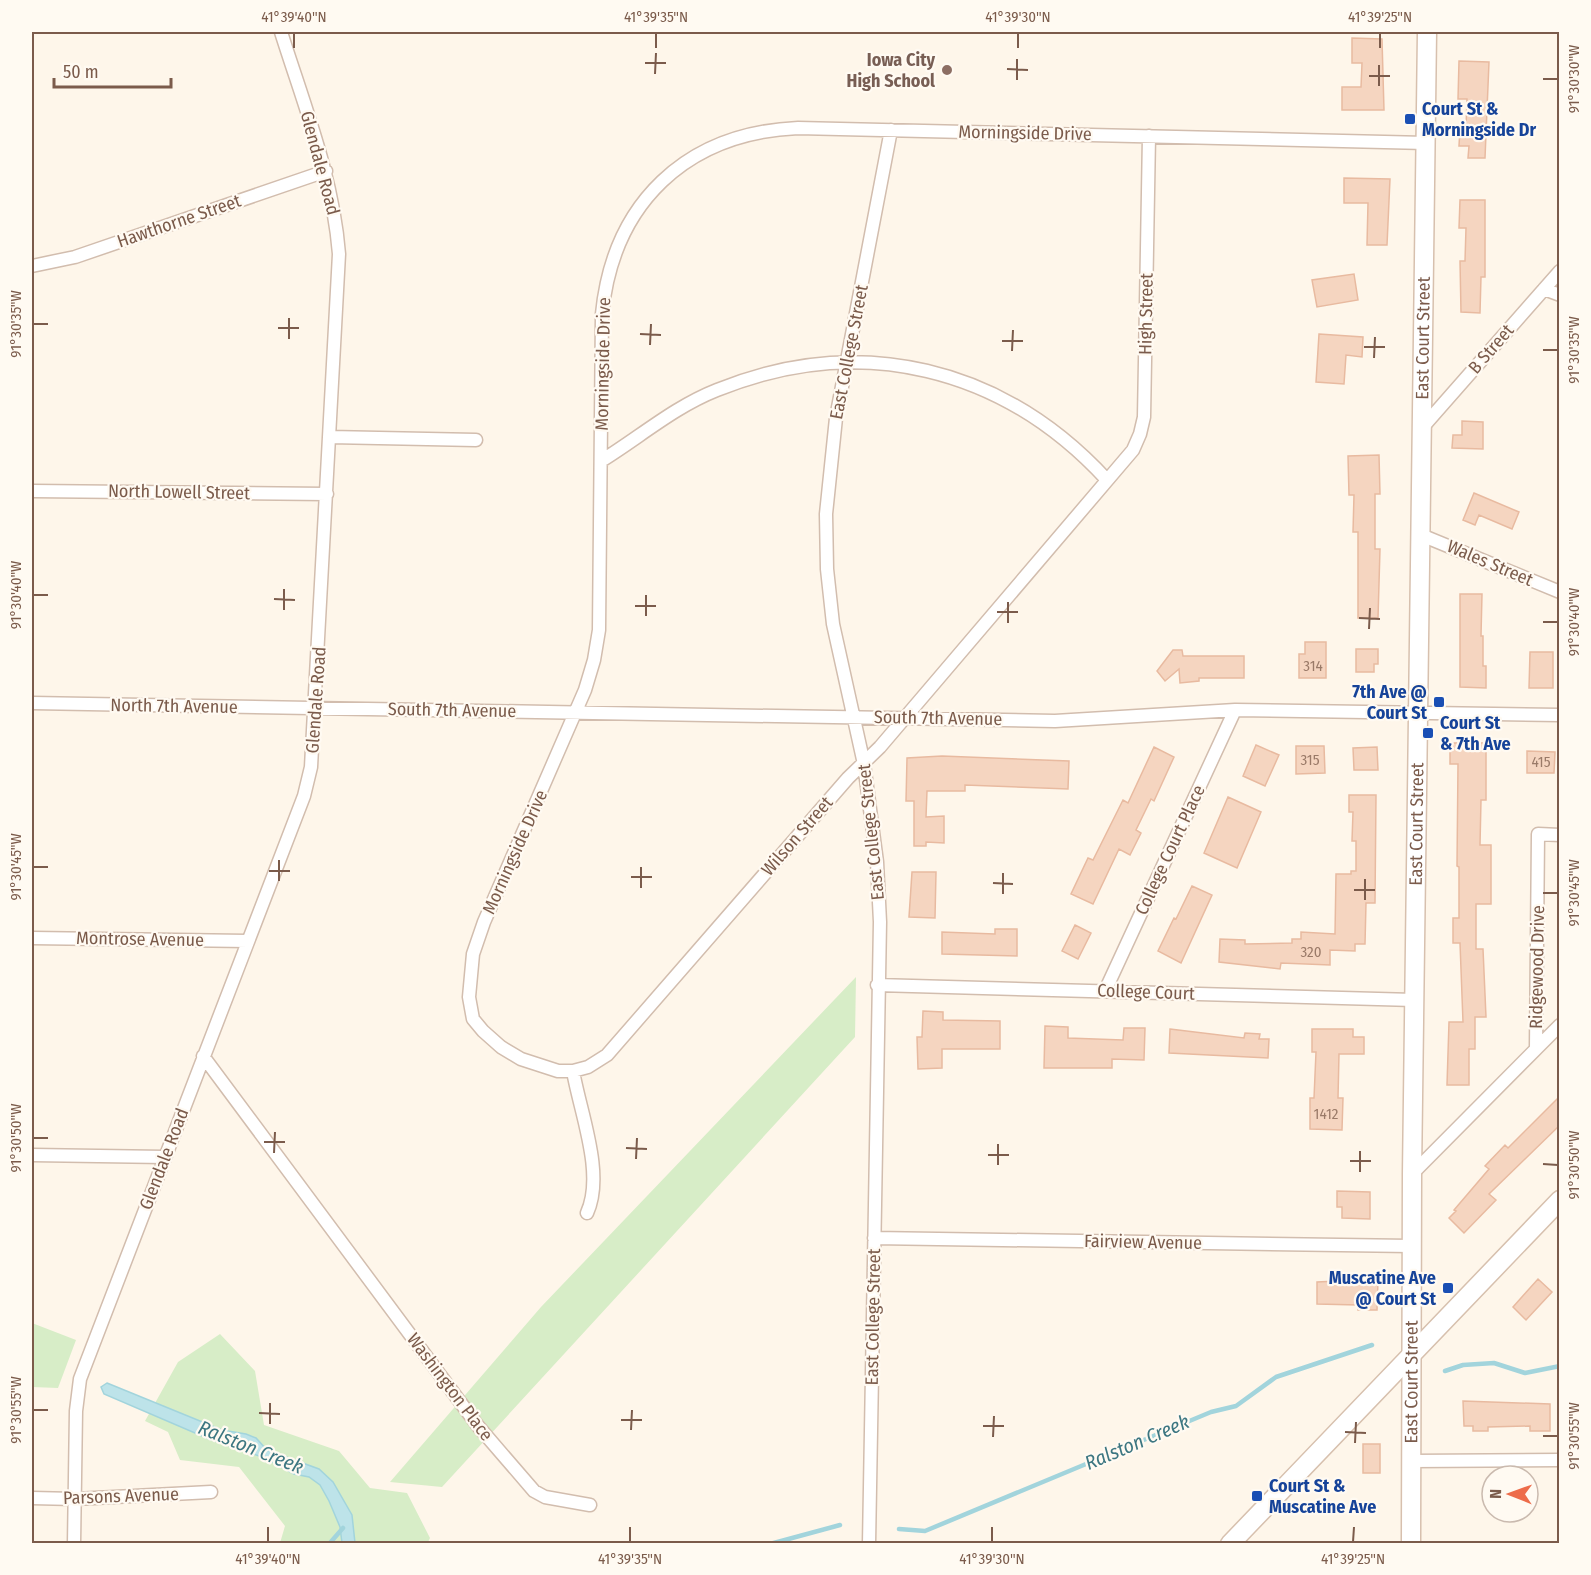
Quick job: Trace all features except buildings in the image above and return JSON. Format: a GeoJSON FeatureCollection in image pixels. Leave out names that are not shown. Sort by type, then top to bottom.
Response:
{"type":"FeatureCollection","features":[{"type":"Feature","properties":{"kind":"street","name":"Glendale Road"},"geometry":{"type":"LineString","coordinates":[[74,1544],[76,1411],[80,1379],[304,796],[311,767],[316,709],[339,254],[336,217],[326,171],[281,32]]}},
{"type":"Feature","properties":{"kind":"street","name":"East Court Street"},"geometry":{"type":"LineString","coordinates":[[1411,1544],[1411,1246],[1427,32]]}},
{"type":"Feature","properties":{"kind":"street","name":"Morningside Drive"},"geometry":{"type":"LineString","coordinates":[[573,1071],[544,1068],[521,1059],[501,1047],[473,1018],[469,997],[471,964],[484,922],[552,768],[591,670],[599,630],[602,315],[605,286],[620,240],[648,195],[668,175],[694,156],[746,134],[798,128],[1426,143]]}},
{"type":"Feature","properties":{"kind":"street","name":"East College Street"},"geometry":{"type":"LineString","coordinates":[[869,1544],[877,985],[880,922],[877,862],[864,764],[833,624],[827,569],[826,514],[829,466],[891,130]]}},
{"type":"Feature","properties":{"kind":"street","name":"High Street"},"geometry":{"type":"LineString","coordinates":[[1107,480],[1133,450],[1140,435],[1144,417],[1149,136]]}},
{"type":"Feature","properties":{"kind":"street","name":"Hawthorne Street"},"geometry":{"type":"LineString","coordinates":[[32,266],[75,257],[326,171]]}},
{"type":"Feature","properties":{"kind":"street","name":"B Street"},"geometry":{"type":"LineString","coordinates":[[1422,428],[1560,271]]}},
{"type":"Feature","properties":{"kind":"street"},"geometry":{"type":"LineString","coordinates":[[1544,289],[1560,296]]}},
{"type":"Feature","properties":{"kind":"street"},"geometry":{"type":"LineString","coordinates":[[601,461],[654,423],[716,390],[754,376],[794,367],[847,361],[903,365],[938,373],[1004,399],[1064,438],[1107,480]]}},
{"type":"Feature","properties":{"kind":"street"},"geometry":{"type":"LineString","coordinates":[[330,437],[476,440]]}},
{"type":"Feature","properties":{"kind":"street","name":"Wilson Street"},"geometry":{"type":"LineString","coordinates":[[573,1071],[588,1068],[607,1055],[848,778],[864,764],[1107,480]]}},
{"type":"Feature","properties":{"kind":"street","name":"North Lowell Street"},"geometry":{"type":"LineString","coordinates":[[32,490],[327,494]]}},
{"type":"Feature","properties":{"kind":"street","name":"Wales Street"},"geometry":{"type":"LineString","coordinates":[[1421,535],[1560,592]]}},
{"type":"Feature","properties":{"kind":"street","name":"North 7th Avenue"},"geometry":{"type":"LineString","coordinates":[[32,704],[316,709]]}},
{"type":"Feature","properties":{"kind":"street","name":"South 7th Avenue"},"geometry":{"type":"LineString","coordinates":[[316,709],[574,711],[1055,721],[1235,710],[1560,715]]}},
{"type":"Feature","properties":{"kind":"street","name":"College Court Place"},"geometry":{"type":"LineString","coordinates":[[1105,991],[1235,710]]}},
{"type":"Feature","properties":{"kind":"street","name":"Ridgewood Drive"},"geometry":{"type":"LineString","coordinates":[[1536,1049],[1539,834],[1560,835]]}},
{"type":"Feature","properties":{"kind":"street","name":"Montrose Avenue"},"geometry":{"type":"LineString","coordinates":[[32,938],[248,941]]}},
{"type":"Feature","properties":{"kind":"street","name":"College Court"},"geometry":{"type":"LineString","coordinates":[[877,985],[1414,1000]]}},
{"type":"Feature","properties":{"kind":"street","name":"Ridgewood Drive"},"geometry":{"type":"LineString","coordinates":[[1412,1174],[1560,1024]]}},
{"type":"Feature","properties":{"kind":"street","name":"Washington Place"},"geometry":{"type":"LineString","coordinates":[[203,1056],[478,1426],[524,1482],[545,1497],[590,1505]]}},
{"type":"Feature","properties":{"kind":"street"},"geometry":{"type":"LineString","coordinates":[[573,1071],[593,1176],[591,1204],[587,1213]]}},
{"type":"Feature","properties":{"kind":"street"},"geometry":{"type":"LineString","coordinates":[[32,1155],[165,1157]]}},
{"type":"Feature","properties":{"kind":"street"},"geometry":{"type":"LineString","coordinates":[[1230,1544],[1412,1353],[1556,1207]]}},
{"type":"Feature","properties":{"kind":"street","name":"Fairview Avenue"},"geometry":{"type":"LineString","coordinates":[[874,1238],[1411,1246]]}},
{"type":"Feature","properties":{"kind":"street"},"geometry":{"type":"LineString","coordinates":[[1412,1461],[1560,1460]]}},
{"type":"Feature","properties":{"kind":"street","name":"Parsons Avenue"},"geometry":{"type":"LineString","coordinates":[[32,1498],[75,1499],[211,1492]]}},
{"type":"Feature","properties":{"kind":"green space"},"geometry":{"type":"Polygon","coordinates":[[[856,977],[855,1037],[442,1487],[390,1482],[541,1307],[856,977]]]}},
{"type":"Feature","properties":{"kind":"green space"},"geometry":{"type":"Polygon","coordinates":[[[32,1323],[76,1340],[58,1388],[32,1387],[32,1323]]]}},
{"type":"Feature","properties":{"kind":"green space"},"geometry":{"type":"Polygon","coordinates":[[[220,1334],[255,1371],[264,1425],[339,1451],[370,1488],[407,1493],[430,1538],[427,1544],[280,1543],[285,1526],[239,1467],[180,1460],[168,1432],[145,1421],[178,1362],[220,1334]]]}},
{"type":"Feature","properties":{"kind":"water","name":"Ralston Creek"},"geometry":{"type":"Polygon","coordinates":[[[107,1383],[222,1430],[256,1438],[267,1450],[319,1469],[333,1482],[352,1515],[355,1543],[342,1543],[340,1527],[329,1501],[320,1485],[309,1477],[294,1474],[265,1458],[209,1439],[104,1394],[101,1387],[107,1383]]]}},
{"type":"Feature","properties":{"kind":"waterway","name":"Ralston Creek"},"geometry":{"type":"LineString","coordinates":[[899,1529],[925,1531],[1211,1412],[1236,1406],[1276,1377],[1372,1345]]}},
{"type":"Feature","properties":{"kind":"waterway","name":"Ralston Creek"},"geometry":{"type":"LineString","coordinates":[[1445,1371],[1463,1365],[1494,1363],[1525,1373],[1560,1366]]}},
{"type":"Feature","properties":{"kind":"waterway","name":"Ralston Creek"},"geometry":{"type":"LineString","coordinates":[[770,1544],[840,1525]]}},
{"type":"Feature","properties":{"kind":"waterway","name":"Ralston Creek"},"geometry":{"type":"LineString","coordinates":[[329,1544],[343,1528]]}},
{"type":"Feature","properties":{"kind":"place","name":"Iowa City High School"},"geometry":{"type":"Point","coordinates":[947,70]}},
{"type":"Feature","properties":{"kind":"place","name":"Court St & Morningside Dr"},"geometry":{"type":"Point","coordinates":[1410,119]}},
{"type":"Feature","properties":{"kind":"place","name":"7th Ave @ Court St"},"geometry":{"type":"Point","coordinates":[1439,702]}},
{"type":"Feature","properties":{"kind":"place","name":"Court St & 7th Ave"},"geometry":{"type":"Point","coordinates":[1428,733]}},
{"type":"Feature","properties":{"kind":"place","name":"Muscatine Ave @ Court St"},"geometry":{"type":"Point","coordinates":[1448,1288]}},
{"type":"Feature","properties":{"kind":"place","name":"Court St & Muscatine Ave"},"geometry":{"type":"Point","coordinates":[1257,1496]}}]}
